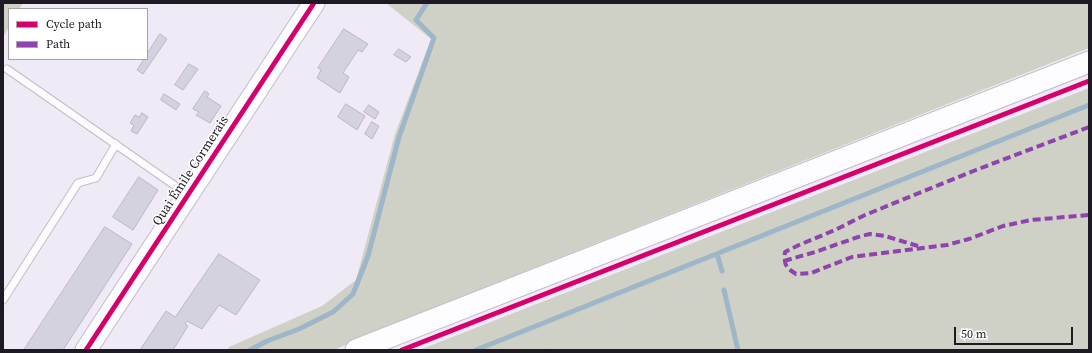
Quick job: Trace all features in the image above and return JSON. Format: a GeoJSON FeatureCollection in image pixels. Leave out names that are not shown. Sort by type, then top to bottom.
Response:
{"type":"FeatureCollection","features":[{"type":"Feature","properties":{"kind":"main road","name":"Quai Émile Cormerais"},"geometry":{"type":"LineString","coordinates":[[86,350],[314,3]]}},
{"type":"Feature","properties":{"kind":"main road"},"geometry":{"type":"LineString","coordinates":[[356,350],[1089,62]]}},
{"type":"Feature","properties":{"kind":"lane"},"geometry":{"type":"LineString","coordinates":[[6,69],[188,194]]}},
{"type":"Feature","properties":{"kind":"lane"},"geometry":{"type":"LineString","coordinates":[[3,300],[78,183],[96,178],[116,144]]}},
{"type":"Feature","properties":{"kind":"path"},"geometry":{"type":"LineString","coordinates":[[545,350],[727,279],[773,262],[784,261]]}},
{"type":"Feature","properties":{"kind":"shaded area"},"geometry":{"type":"Polygon","coordinates":[[[3,3],[23,3],[20,8],[8,8],[8,29],[3,37],[3,3]]]}},
{"type":"Feature","properties":{"kind":"shaded area"},"geometry":{"type":"Polygon","coordinates":[[[386,3],[1089,3],[1089,48],[397,322],[334,350],[227,350],[229,347],[322,306],[356,280],[395,134],[431,39],[386,3]]]}},
{"type":"Feature","properties":{"kind":"shaded area"},"geometry":{"type":"Polygon","coordinates":[[[1089,88],[1089,350],[419,350],[1089,88]]]}},
{"type":"Feature","properties":{"kind":"building"},"geometry":{"type":"Polygon","coordinates":[[[344,29],[368,44],[362,52],[358,50],[343,73],[349,77],[340,93],[317,78],[321,70],[318,68],[344,29]]]}},
{"type":"Feature","properties":{"kind":"building"},"geometry":{"type":"Polygon","coordinates":[[[160,34],[167,39],[143,74],[137,70],[143,60],[148,60],[148,52],[160,34]]]}},
{"type":"Feature","properties":{"kind":"building"},"geometry":{"type":"Polygon","coordinates":[[[399,49],[411,57],[406,62],[394,55],[399,49]]]}},
{"type":"Feature","properties":{"kind":"building"},"geometry":{"type":"Polygon","coordinates":[[[189,64],[198,69],[183,90],[175,85],[189,64]]]}},
{"type":"Feature","properties":{"kind":"building"},"geometry":{"type":"Polygon","coordinates":[[[205,91],[209,94],[207,97],[221,106],[210,123],[196,115],[199,112],[193,109],[205,91]]]}},
{"type":"Feature","properties":{"kind":"building"},"geometry":{"type":"Polygon","coordinates":[[[164,94],[180,104],[176,110],[161,100],[164,94]]]}},
{"type":"Feature","properties":{"kind":"building"},"geometry":{"type":"Polygon","coordinates":[[[346,104],[365,116],[357,130],[338,117],[346,104]]]}},
{"type":"Feature","properties":{"kind":"building"},"geometry":{"type":"Polygon","coordinates":[[[369,105],[379,112],[375,119],[364,112],[369,105]]]}},
{"type":"Feature","properties":{"kind":"building"},"geometry":{"type":"Polygon","coordinates":[[[142,113],[148,117],[137,134],[131,131],[134,125],[130,123],[135,115],[139,117],[142,113]]]}},
{"type":"Feature","properties":{"kind":"building"},"geometry":{"type":"Polygon","coordinates":[[[372,122],[379,126],[372,139],[365,134],[372,122]]]}},
{"type":"Feature","properties":{"kind":"building"},"geometry":{"type":"Polygon","coordinates":[[[139,177],[158,190],[133,230],[113,217],[139,177]]]}},
{"type":"Feature","properties":{"kind":"building"},"geometry":{"type":"Polygon","coordinates":[[[105,227],[132,244],[63,350],[24,350],[105,227]]]}},
{"type":"Feature","properties":{"kind":"building"},"geometry":{"type":"Polygon","coordinates":[[[219,254],[260,280],[236,315],[219,305],[202,329],[187,321],[185,324],[188,326],[173,350],[140,350],[166,311],[175,317],[219,254]]]}},
{"type":"Feature","properties":{"kind":"waterway"},"geometry":{"type":"LineString","coordinates":[[250,350],[267,341],[299,329],[333,312],[353,294],[368,256],[399,137],[434,38],[416,20],[427,3]]}},
{"type":"Feature","properties":{"kind":"waterway"},"geometry":{"type":"LineString","coordinates":[[476,350],[1089,105]]}},
{"type":"Feature","properties":{"kind":"waterway"},"geometry":{"type":"LineString","coordinates":[[717,254],[722,271]]}},
{"type":"Feature","properties":{"kind":"waterway"},"geometry":{"type":"LineString","coordinates":[[724,290],[738,350]]}},
{"type":"Feature","properties":{"kind":"marked path"},"geometry":{"type":"LineString","coordinates":[[1089,127],[976,170],[865,215],[785,252],[785,263],[787,267],[796,274],[811,273],[852,257],[947,245],[969,239],[1003,226],[1031,220],[1089,215]]}},
{"type":"Feature","properties":{"kind":"marked path"},"geometry":{"type":"LineString","coordinates":[[784,261],[870,234],[885,236],[918,246]]}},
{"type":"Feature","properties":{"kind":"cycle path"},"geometry":{"type":"LineString","coordinates":[[86,350],[314,3]]}},
{"type":"Feature","properties":{"kind":"cycle path"},"geometry":{"type":"LineString","coordinates":[[402,350],[1089,81]]}}]}
